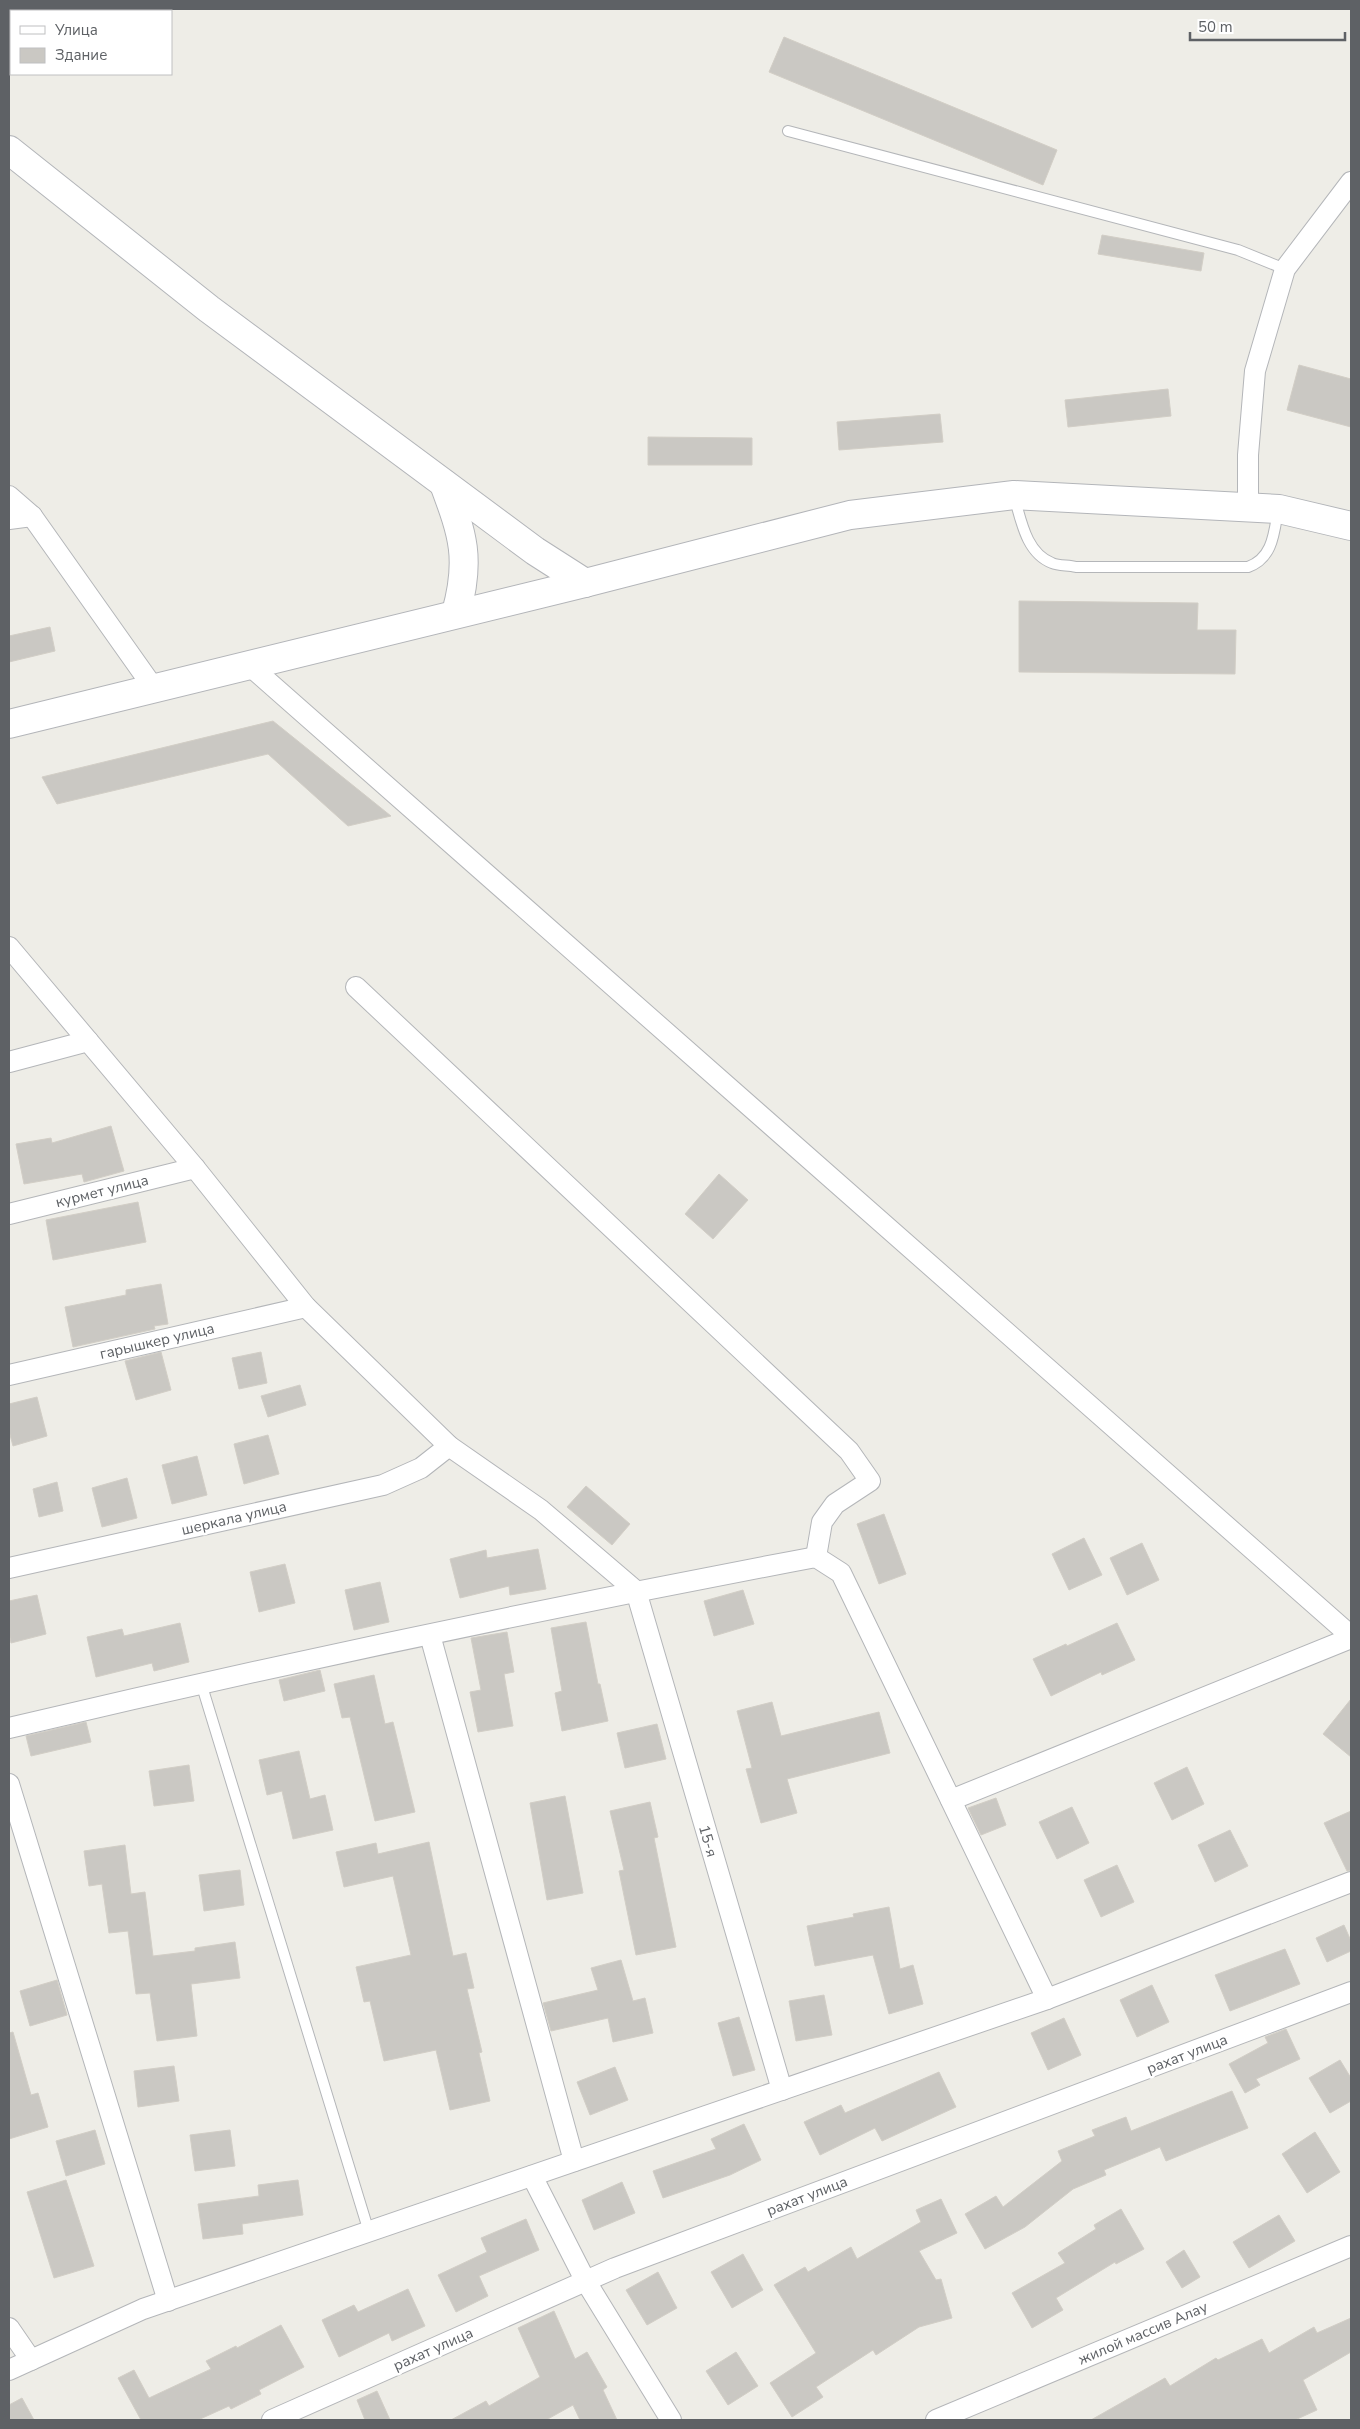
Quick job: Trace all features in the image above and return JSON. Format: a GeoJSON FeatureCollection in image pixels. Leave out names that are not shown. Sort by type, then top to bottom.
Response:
{"type":"FeatureCollection","features":[{"type":"Feature","properties":{"kind":"main road"},"geometry":{"type":"LineString","coordinates":[[9,150],[209,309],[535,551],[585,583]]}},
{"type":"Feature","properties":{"kind":"main road"},"geometry":{"type":"LineString","coordinates":[[444,484],[457,518],[466,570],[456,614]]}},
{"type":"Feature","properties":{"kind":"main road"},"geometry":{"type":"LineString","coordinates":[[9,724],[153,687],[585,583],[850,515],[1014,496],[1279,509],[1351,526]]}},
{"type":"Feature","properties":{"kind":"street"},"geometry":{"type":"LineString","coordinates":[[1248,508],[1248,455],[1255,371],[1285,270],[1351,182]]}},
{"type":"Feature","properties":{"kind":"street"},"geometry":{"type":"LineString","coordinates":[[9,496],[32,516],[153,687]]}},
{"type":"Feature","properties":{"kind":"street"},"geometry":{"type":"LineString","coordinates":[[9,519],[32,516]]}},
{"type":"Feature","properties":{"kind":"street"},"geometry":{"type":"LineString","coordinates":[[249,665],[1351,1637],[951,1800]]}},
{"type":"Feature","properties":{"kind":"street"},"geometry":{"type":"LineString","coordinates":[[9,947],[195,1168],[306,1306],[450,1446],[541,1510],[636,1591]]}},
{"type":"Feature","properties":{"kind":"street"},"geometry":{"type":"LineString","coordinates":[[356,987],[849,1451],[870,1481],[835,1504],[822,1522],[816,1557]]}},
{"type":"Feature","properties":{"kind":"street"},"geometry":{"type":"LineString","coordinates":[[9,1062],[88,1041]]}},
{"type":"Feature","properties":{"kind":"street","name":"курмет улица"},"geometry":{"type":"LineString","coordinates":[[9,1214],[195,1168]]}},
{"type":"Feature","properties":{"kind":"street","name":"гарышкер улица"},"geometry":{"type":"LineString","coordinates":[[9,1375],[306,1306]]}},
{"type":"Feature","properties":{"kind":"street","name":"шеркала улица"},"geometry":{"type":"LineString","coordinates":[[9,1568],[383,1485],[421,1468],[450,1446]]}},
{"type":"Feature","properties":{"kind":"street"},"geometry":{"type":"LineString","coordinates":[[9,1728],[201,1683],[636,1591],[816,1557],[841,1573],[1046,1999]]}},
{"type":"Feature","properties":{"kind":"street","name":"15-я"},"geometry":{"type":"LineString","coordinates":[[636,1591],[782,2090]]}},
{"type":"Feature","properties":{"kind":"street"},"geometry":{"type":"LineString","coordinates":[[430,1635],[574,2162]]}},
{"type":"Feature","properties":{"kind":"street"},"geometry":{"type":"LineString","coordinates":[[9,1784],[168,2301]]}},
{"type":"Feature","properties":{"kind":"street"},"geometry":{"type":"LineString","coordinates":[[9,2370],[143,2309],[1046,1999],[1351,1882]]}},
{"type":"Feature","properties":{"kind":"street","name":"рахат улица"},"geometry":{"type":"LineString","coordinates":[[272,2420],[585,2280],[1351,1992]]}},
{"type":"Feature","properties":{"kind":"street"},"geometry":{"type":"LineString","coordinates":[[532,2176],[585,2280],[671,2420]]}},
{"type":"Feature","properties":{"kind":"street","name":"жилой массив Алау"},"geometry":{"type":"LineString","coordinates":[[936,2420],[1351,2246]]}},
{"type":"Feature","properties":{"kind":"street"},"geometry":{"type":"LineString","coordinates":[[9,2328],[31,2360]]}},
{"type":"Feature","properties":{"kind":"lane"},"geometry":{"type":"LineString","coordinates":[[788,131],[1238,250],[1285,270]]}},
{"type":"Feature","properties":{"kind":"lane"},"geometry":{"type":"LineString","coordinates":[[1014,496],[1025,533],[1036,553],[1052,563],[1076,566],[1248,567],[1258,563],[1267,554],[1279,509]]}},
{"type":"Feature","properties":{"kind":"lane"},"geometry":{"type":"LineString","coordinates":[[201,1683],[369,2232]]}},
{"type":"Feature","properties":{"kind":"building"},"geometry":{"type":"Polygon","coordinates":[[[784,37],[1057,150],[1043,185],[769,72],[784,37]]]}},
{"type":"Feature","properties":{"kind":"building"},"geometry":{"type":"Polygon","coordinates":[[[1102,235],[1204,253],[1201,271],[1098,254],[1102,235]]]}},
{"type":"Feature","properties":{"kind":"building"},"geometry":{"type":"Polygon","coordinates":[[[1299,365],[1351,379],[1351,427],[1287,410],[1299,365]]]}},
{"type":"Feature","properties":{"kind":"building"},"geometry":{"type":"Polygon","coordinates":[[[1168,389],[1171,416],[1068,427],[1065,400],[1168,389]]]}},
{"type":"Feature","properties":{"kind":"building"},"geometry":{"type":"Polygon","coordinates":[[[940,414],[943,442],[839,450],[837,422],[940,414]]]}},
{"type":"Feature","properties":{"kind":"building"},"geometry":{"type":"Polygon","coordinates":[[[648,437],[752,438],[752,465],[648,465],[648,437]]]}},
{"type":"Feature","properties":{"kind":"building"},"geometry":{"type":"Polygon","coordinates":[[[1019,601],[1198,603],[1197,630],[1236,630],[1235,674],[1019,672],[1019,601]]]}},
{"type":"Feature","properties":{"kind":"building"},"geometry":{"type":"Polygon","coordinates":[[[50,627],[55,651],[9,662],[9,636],[50,627]]]}},
{"type":"Feature","properties":{"kind":"building"},"geometry":{"type":"Polygon","coordinates":[[[273,721],[391,816],[348,826],[268,754],[57,804],[42,777],[273,721]]]}},
{"type":"Feature","properties":{"kind":"building"},"geometry":{"type":"Polygon","coordinates":[[[111,1126],[124,1171],[84,1182],[82,1174],[24,1184],[16,1144],[51,1138],[52,1143],[111,1126]]]}},
{"type":"Feature","properties":{"kind":"building"},"geometry":{"type":"Polygon","coordinates":[[[719,1174],[748,1200],[713,1239],[685,1214],[719,1174]]]}},
{"type":"Feature","properties":{"kind":"building"},"geometry":{"type":"Polygon","coordinates":[[[138,1202],[146,1242],[53,1260],[46,1220],[138,1202]]]}},
{"type":"Feature","properties":{"kind":"building"},"geometry":{"type":"Polygon","coordinates":[[[161,1284],[168,1324],[154,1326],[155,1329],[73,1347],[65,1307],[126,1295],[126,1290],[161,1284]]]}},
{"type":"Feature","properties":{"kind":"building"},"geometry":{"type":"Polygon","coordinates":[[[161,1352],[171,1390],[136,1400],[125,1361],[161,1352]]]}},
{"type":"Feature","properties":{"kind":"building"},"geometry":{"type":"Polygon","coordinates":[[[261,1352],[267,1383],[239,1389],[232,1358],[261,1352]]]}},
{"type":"Feature","properties":{"kind":"building"},"geometry":{"type":"Polygon","coordinates":[[[300,1385],[306,1405],[268,1417],[261,1396],[300,1385]]]}},
{"type":"Feature","properties":{"kind":"building"},"geometry":{"type":"Polygon","coordinates":[[[37,1397],[47,1436],[13,1446],[9,1431],[9,1404],[37,1397]]]}},
{"type":"Feature","properties":{"kind":"building"},"geometry":{"type":"Polygon","coordinates":[[[268,1435],[279,1474],[244,1484],[234,1444],[268,1435]]]}},
{"type":"Feature","properties":{"kind":"building"},"geometry":{"type":"Polygon","coordinates":[[[197,1456],[207,1495],[172,1504],[162,1465],[197,1456]]]}},
{"type":"Feature","properties":{"kind":"building"},"geometry":{"type":"Polygon","coordinates":[[[127,1478],[137,1518],[102,1527],[92,1488],[127,1478]]]}},
{"type":"Feature","properties":{"kind":"building"},"geometry":{"type":"Polygon","coordinates":[[[57,1482],[63,1511],[39,1517],[33,1489],[57,1482]]]}},
{"type":"Feature","properties":{"kind":"building"},"geometry":{"type":"Polygon","coordinates":[[[586,1486],[630,1524],[612,1545],[567,1507],[586,1486]]]}},
{"type":"Feature","properties":{"kind":"building"},"geometry":{"type":"Polygon","coordinates":[[[884,1514],[906,1574],[879,1584],[857,1524],[884,1514]]]}},
{"type":"Feature","properties":{"kind":"building"},"geometry":{"type":"Polygon","coordinates":[[[1084,1538],[1102,1575],[1069,1590],[1052,1554],[1084,1538]]]}},
{"type":"Feature","properties":{"kind":"building"},"geometry":{"type":"Polygon","coordinates":[[[1142,1543],[1159,1580],[1127,1595],[1110,1558],[1142,1543]]]}},
{"type":"Feature","properties":{"kind":"building"},"geometry":{"type":"Polygon","coordinates":[[[538,1549],[546,1589],[510,1595],[509,1586],[460,1598],[450,1559],[486,1550],[487,1558],[538,1549]]]}},
{"type":"Feature","properties":{"kind":"building"},"geometry":{"type":"Polygon","coordinates":[[[285,1564],[295,1603],[259,1612],[250,1572],[285,1564]]]}},
{"type":"Feature","properties":{"kind":"building"},"geometry":{"type":"Polygon","coordinates":[[[380,1582],[389,1622],[354,1630],[345,1590],[380,1582]]]}},
{"type":"Feature","properties":{"kind":"building"},"geometry":{"type":"Polygon","coordinates":[[[743,1590],[754,1624],[714,1636],[704,1601],[743,1590]]]}},
{"type":"Feature","properties":{"kind":"building"},"geometry":{"type":"Polygon","coordinates":[[[37,1595],[46,1634],[11,1643],[9,1601],[37,1595]]]}},
{"type":"Feature","properties":{"kind":"building"},"geometry":{"type":"Polygon","coordinates":[[[586,1622],[598,1684],[600,1684],[608,1721],[562,1731],[555,1693],[562,1691],[551,1628],[586,1622]]]}},
{"type":"Feature","properties":{"kind":"building"},"geometry":{"type":"Polygon","coordinates":[[[180,1623],[189,1662],[154,1671],[152,1663],[96,1677],[87,1637],[122,1629],[124,1636],[180,1623]]]}},
{"type":"Feature","properties":{"kind":"building"},"geometry":{"type":"Polygon","coordinates":[[[1117,1623],[1135,1660],[1102,1675],[1101,1672],[1051,1696],[1033,1659],[1117,1623]]]}},
{"type":"Feature","properties":{"kind":"building"},"geometry":{"type":"Polygon","coordinates":[[[507,1632],[514,1672],[504,1674],[513,1726],[478,1732],[470,1692],[481,1690],[471,1638],[507,1632]]]}},
{"type":"Feature","properties":{"kind":"building"},"geometry":{"type":"Polygon","coordinates":[[[320,1670],[325,1691],[284,1701],[279,1680],[320,1670]]]}},
{"type":"Feature","properties":{"kind":"building"},"geometry":{"type":"Polygon","coordinates":[[[374,1675],[385,1724],[393,1722],[415,1812],[375,1821],[350,1717],[342,1718],[334,1684],[374,1675]]]}},
{"type":"Feature","properties":{"kind":"building"},"geometry":{"type":"Polygon","coordinates":[[[1351,1699],[1351,1757],[1323,1734],[1351,1699]]]}},
{"type":"Feature","properties":{"kind":"building"},"geometry":{"type":"Polygon","coordinates":[[[772,1702],[781,1736],[879,1712],[890,1753],[787,1779],[797,1813],[761,1823],[746,1769],[752,1768],[737,1711],[772,1702]]]}},
{"type":"Feature","properties":{"kind":"building"},"geometry":{"type":"Polygon","coordinates":[[[86,1722],[91,1742],[31,1756],[26,1736],[86,1722]]]}},
{"type":"Feature","properties":{"kind":"building"},"geometry":{"type":"Polygon","coordinates":[[[657,1724],[666,1759],[625,1768],[617,1733],[657,1724]]]}},
{"type":"Feature","properties":{"kind":"building"},"geometry":{"type":"Polygon","coordinates":[[[299,1751],[310,1799],[325,1795],[333,1830],[293,1839],[282,1791],[267,1795],[259,1760],[299,1751]]]}},
{"type":"Feature","properties":{"kind":"building"},"geometry":{"type":"Polygon","coordinates":[[[189,1765],[194,1801],[154,1806],[149,1771],[189,1765]]]}},
{"type":"Feature","properties":{"kind":"building"},"geometry":{"type":"Polygon","coordinates":[[[1187,1767],[1204,1804],[1172,1820],[1154,1783],[1187,1767]]]}},
{"type":"Feature","properties":{"kind":"building"},"geometry":{"type":"Polygon","coordinates":[[[565,1796],[583,1893],[547,1900],[530,1803],[565,1796]]]}},
{"type":"Feature","properties":{"kind":"building"},"geometry":{"type":"Polygon","coordinates":[[[996,1798],[1006,1825],[981,1835],[968,1808],[996,1798]]]}},
{"type":"Feature","properties":{"kind":"building"},"geometry":{"type":"Polygon","coordinates":[[[650,1802],[658,1837],[654,1838],[676,1947],[636,1955],[619,1871],[624,1870],[610,1811],[650,1802]]]}},
{"type":"Feature","properties":{"kind":"building"},"geometry":{"type":"Polygon","coordinates":[[[1072,1807],[1089,1843],[1057,1859],[1039,1822],[1072,1807]]]}},
{"type":"Feature","properties":{"kind":"building"},"geometry":{"type":"Polygon","coordinates":[[[1351,1811],[1351,1870],[1347,1871],[1324,1823],[1351,1811]]]}},
{"type":"Feature","properties":{"kind":"building"},"geometry":{"type":"Polygon","coordinates":[[[1230,1830],[1248,1866],[1215,1882],[1198,1845],[1230,1830]]]}},
{"type":"Feature","properties":{"kind":"building"},"geometry":{"type":"Polygon","coordinates":[[[429,1842],[453,1956],[466,1953],[474,1988],[467,1989],[482,2052],[479,2053],[490,2101],[450,2110],[436,2050],[384,2061],[370,2001],[364,2002],[356,1967],[411,1955],[393,1876],[344,1887],[336,1852],[376,1843],[378,1854],[429,1842]]]}},
{"type":"Feature","properties":{"kind":"building"},"geometry":{"type":"Polygon","coordinates":[[[125,1845],[131,1894],[145,1892],[153,1956],[195,1951],[195,1948],[235,1942],[240,1978],[191,1984],[197,2036],[157,2041],[150,1993],[136,1994],[128,1931],[109,1933],[102,1884],[89,1886],[84,1851],[125,1845]]]}},
{"type":"Feature","properties":{"kind":"building"},"geometry":{"type":"Polygon","coordinates":[[[1117,1865],[1134,1902],[1101,1917],[1084,1880],[1117,1865]]]}},
{"type":"Feature","properties":{"kind":"building"},"geometry":{"type":"Polygon","coordinates":[[[240,1870],[244,1905],[204,1911],[199,1875],[240,1870]]]}},
{"type":"Feature","properties":{"kind":"building"},"geometry":{"type":"Polygon","coordinates":[[[889,1907],[900,1969],[913,1965],[923,2004],[889,2014],[873,1955],[815,1966],[807,1926],[854,1917],[853,1914],[889,1907]]]}},
{"type":"Feature","properties":{"kind":"building"},"geometry":{"type":"Polygon","coordinates":[[[1344,1925],[1351,1941],[1351,1951],[1327,1962],[1316,1938],[1344,1925]]]}},
{"type":"Feature","properties":{"kind":"building"},"geometry":{"type":"Polygon","coordinates":[[[1285,1949],[1300,1984],[1230,2011],[1215,1975],[1285,1949]]]}},
{"type":"Feature","properties":{"kind":"building"},"geometry":{"type":"Polygon","coordinates":[[[621,1960],[633,2001],[645,1998],[653,2033],[613,2042],[608,2018],[551,2031],[543,2003],[598,1990],[591,1968],[621,1960]]]}},
{"type":"Feature","properties":{"kind":"building"},"geometry":{"type":"Polygon","coordinates":[[[57,1980],[67,2015],[30,2026],[20,1991],[57,1980]]]}},
{"type":"Feature","properties":{"kind":"building"},"geometry":{"type":"Polygon","coordinates":[[[1152,1985],[1169,2022],[1137,2037],[1120,2000],[1152,1985]]]}},
{"type":"Feature","properties":{"kind":"building"},"geometry":{"type":"Polygon","coordinates":[[[824,1995],[832,2035],[796,2041],[789,2001],[824,1995]]]}},
{"type":"Feature","properties":{"kind":"building"},"geometry":{"type":"Polygon","coordinates":[[[739,2017],[755,2070],[733,2076],[718,2023],[739,2017]]]}},
{"type":"Feature","properties":{"kind":"building"},"geometry":{"type":"Polygon","coordinates":[[[1064,2018],[1081,2055],[1048,2070],[1031,2033],[1064,2018]]]}},
{"type":"Feature","properties":{"kind":"building"},"geometry":{"type":"Polygon","coordinates":[[[1286,2029],[1300,2059],[1256,2079],[1260,2085],[1245,2093],[1229,2064],[1268,2043],[1265,2037],[1286,2029]]]}},
{"type":"Feature","properties":{"kind":"building"},"geometry":{"type":"Polygon","coordinates":[[[13,2032],[31,2095],[38,2093],[48,2127],[9,2139],[9,2033],[13,2032]]]}},
{"type":"Feature","properties":{"kind":"building"},"geometry":{"type":"Polygon","coordinates":[[[1340,2060],[1351,2078],[1351,2101],[1330,2113],[1309,2078],[1340,2060]]]}},
{"type":"Feature","properties":{"kind":"building"},"geometry":{"type":"Polygon","coordinates":[[[174,2066],[179,2101],[138,2107],[134,2071],[174,2066]]]}},
{"type":"Feature","properties":{"kind":"building"},"geometry":{"type":"Polygon","coordinates":[[[615,2067],[628,2100],[590,2115],[577,2082],[615,2067]]]}},
{"type":"Feature","properties":{"kind":"building"},"geometry":{"type":"Polygon","coordinates":[[[939,2072],[956,2107],[882,2141],[875,2128],[820,2155],[804,2122],[841,2105],[845,2113],[939,2072]]]}},
{"type":"Feature","properties":{"kind":"building"},"geometry":{"type":"Polygon","coordinates":[[[1232,2091],[1248,2128],[1166,2161],[1160,2147],[1104,2170],[1106,2175],[1073,2189],[1025,2227],[985,2249],[965,2214],[996,2196],[1003,2207],[1062,2161],[1058,2151],[1095,2136],[1092,2130],[1126,2117],[1131,2131],[1232,2091]]]}},
{"type":"Feature","properties":{"kind":"building"},"geometry":{"type":"Polygon","coordinates":[[[744,2124],[761,2160],[730,2175],[663,2198],[653,2171],[716,2149],[711,2139],[744,2124]]]}},
{"type":"Feature","properties":{"kind":"building"},"geometry":{"type":"Polygon","coordinates":[[[95,2130],[105,2164],[66,2176],[56,2141],[95,2130]]]}},
{"type":"Feature","properties":{"kind":"building"},"geometry":{"type":"Polygon","coordinates":[[[230,2130],[235,2166],[195,2171],[190,2135],[230,2130]]]}},
{"type":"Feature","properties":{"kind":"building"},"geometry":{"type":"Polygon","coordinates":[[[1315,2132],[1340,2172],[1307,2193],[1282,2154],[1315,2132]]]}},
{"type":"Feature","properties":{"kind":"building"},"geometry":{"type":"Polygon","coordinates":[[[66,2180],[94,2266],[54,2278],[27,2192],[66,2180]]]}},
{"type":"Feature","properties":{"kind":"building"},"geometry":{"type":"Polygon","coordinates":[[[298,2180],[303,2215],[242,2224],[243,2234],[203,2239],[198,2204],[259,2196],[258,2185],[298,2180]]]}},
{"type":"Feature","properties":{"kind":"building"},"geometry":{"type":"Polygon","coordinates":[[[622,2182],[635,2213],[594,2230],[582,2200],[622,2182]]]}},
{"type":"Feature","properties":{"kind":"building"},"geometry":{"type":"Polygon","coordinates":[[[941,2199],[957,2233],[919,2251],[936,2280],[941,2279],[952,2318],[919,2327],[876,2355],[873,2350],[816,2387],[823,2397],[792,2417],[770,2383],[816,2353],[774,2285],[805,2267],[808,2272],[851,2247],[857,2259],[921,2222],[916,2210],[941,2199]]]}},
{"type":"Feature","properties":{"kind":"building"},"geometry":{"type":"Polygon","coordinates":[[[1121,2209],[1144,2249],[1116,2264],[1115,2262],[1056,2298],[1063,2310],[1032,2328],[1012,2293],[1065,2263],[1058,2253],[1096,2229],[1094,2225],[1121,2209]]]}},
{"type":"Feature","properties":{"kind":"building"},"geometry":{"type":"Polygon","coordinates":[[[1279,2215],[1295,2241],[1249,2268],[1233,2242],[1279,2215]]]}},
{"type":"Feature","properties":{"kind":"building"},"geometry":{"type":"Polygon","coordinates":[[[526,2219],[539,2250],[479,2276],[488,2296],[456,2312],[438,2275],[487,2252],[481,2238],[526,2219]]]}},
{"type":"Feature","properties":{"kind":"building"},"geometry":{"type":"Polygon","coordinates":[[[1184,2250],[1200,2277],[1182,2288],[1166,2262],[1184,2250]]]}},
{"type":"Feature","properties":{"kind":"building"},"geometry":{"type":"Polygon","coordinates":[[[743,2254],[763,2290],[732,2308],[711,2272],[743,2254]]]}},
{"type":"Feature","properties":{"kind":"building"},"geometry":{"type":"Polygon","coordinates":[[[658,2272],[677,2308],[647,2325],[626,2290],[658,2272]]]}},
{"type":"Feature","properties":{"kind":"building"},"geometry":{"type":"Polygon","coordinates":[[[408,2289],[425,2326],[392,2341],[389,2333],[339,2357],[322,2320],[354,2305],[358,2312],[408,2289]]]}},
{"type":"Feature","properties":{"kind":"building"},"geometry":{"type":"Polygon","coordinates":[[[554,2311],[575,2359],[587,2352],[607,2387],[603,2390],[617,2420],[580,2420],[573,2405],[546,2420],[451,2420],[486,2401],[489,2406],[540,2377],[518,2328],[554,2311]]]}},
{"type":"Feature","properties":{"kind":"building"},"geometry":{"type":"Polygon","coordinates":[[[1351,2318],[1351,2352],[1303,2380],[1317,2410],[1295,2420],[1091,2420],[1165,2378],[1170,2386],[1216,2358],[1218,2360],[1262,2339],[1269,2353],[1314,2327],[1317,2333],[1351,2318]]]}},
{"type":"Feature","properties":{"kind":"building"},"geometry":{"type":"Polygon","coordinates":[[[281,2325],[304,2367],[259,2390],[261,2394],[231,2409],[229,2406],[198,2420],[141,2420],[118,2378],[134,2370],[149,2398],[211,2369],[206,2361],[236,2346],[237,2348],[281,2325]]]}},
{"type":"Feature","properties":{"kind":"building"},"geometry":{"type":"Polygon","coordinates":[[[736,2352],[758,2386],[728,2405],[706,2371],[736,2352]]]}},
{"type":"Feature","properties":{"kind":"building"},"geometry":{"type":"Polygon","coordinates":[[[377,2391],[390,2420],[365,2420],[357,2400],[377,2391]]]}},
{"type":"Feature","properties":{"kind":"building"},"geometry":{"type":"Polygon","coordinates":[[[22,2398],[34,2420],[9,2420],[9,2405],[22,2398]]]}}]}
